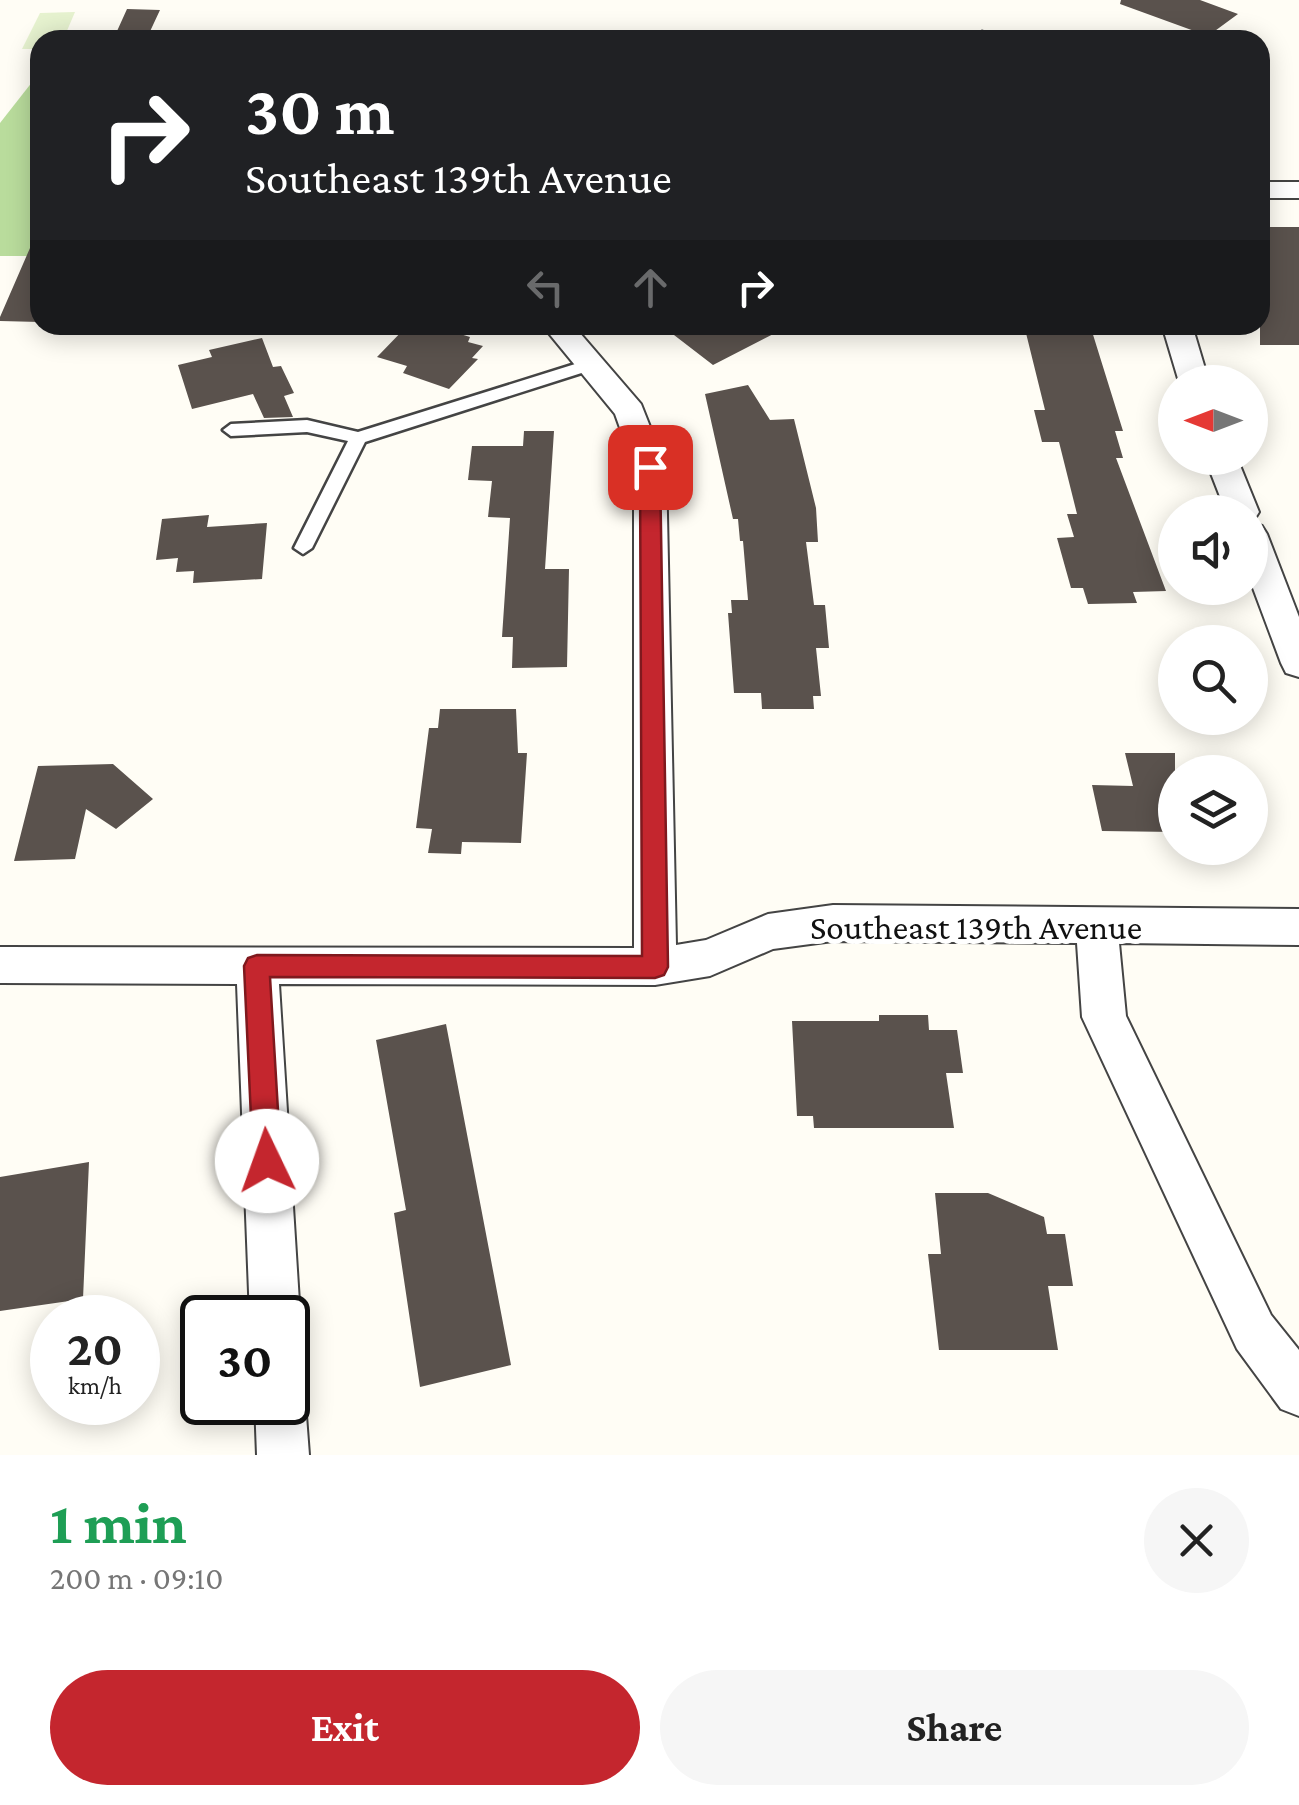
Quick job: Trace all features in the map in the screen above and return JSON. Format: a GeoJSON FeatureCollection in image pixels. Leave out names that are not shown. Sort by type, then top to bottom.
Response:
{"type":"FeatureCollection","features":[{"type":"Feature","properties":{"kind":"street"},"geometry":{"type":"LineString","coordinates":[[1270,190],[1299,190]]}},
{"type":"Feature","properties":{"kind":"street"},"geometry":{"type":"LineString","coordinates":[[565,335],[630,411],[650,467],[655,967]]}},
{"type":"Feature","properties":{"kind":"street"},"geometry":{"type":"LineString","coordinates":[[1180,335],[1189,365]]}},
{"type":"Feature","properties":{"kind":"street"},"geometry":{"type":"LineString","coordinates":[[1268,582],[1299,664]]}},
{"type":"Feature","properties":{"kind":"street","name":"Southeast 139th Avenue"},"geometry":{"type":"LineString","coordinates":[[0,965],[655,967],[710,958],[768,932],[833,923],[1299,927]]}},
{"type":"Feature","properties":{"kind":"street"},"geometry":{"type":"LineString","coordinates":[[1097,926],[1104,1017],[1254,1332],[1299,1391]]}},
{"type":"Feature","properties":{"kind":"street"},"geometry":{"type":"LineString","coordinates":[[257,966],[275,1295]]}},
{"type":"Feature","properties":{"kind":"street"},"geometry":{"type":"LineString","coordinates":[[281,1425],[283,1455]]}},
{"type":"Feature","properties":{"kind":"lane"},"geometry":{"type":"LineString","coordinates":[[230,430],[307,426],[358,438],[588,364]]}},
{"type":"Feature","properties":{"kind":"lane"},"geometry":{"type":"LineString","coordinates":[[303,548],[358,438]]}},
{"type":"Feature","properties":{"kind":"green space"},"geometry":{"type":"Polygon","coordinates":[[[75,12],[67,30],[32,30],[40,13],[75,12]]]}},
{"type":"Feature","properties":{"kind":"green space"},"geometry":{"type":"Polygon","coordinates":[[[30,33],[30,49],[22,49],[30,33]]]}},
{"type":"Feature","properties":{"kind":"green space"},"geometry":{"type":"Polygon","coordinates":[[[30,85],[30,256],[0,256],[0,123],[30,85]]]}},
{"type":"Feature","properties":{"kind":"building"},"geometry":{"type":"Polygon","coordinates":[[[1121,0],[1200,0],[1238,14],[1216,30],[1192,30],[1120,4],[1121,0]]]}},
{"type":"Feature","properties":{"kind":"building"},"geometry":{"type":"Polygon","coordinates":[[[127,9],[160,10],[151,30],[118,30],[127,9]]]}},
{"type":"Feature","properties":{"kind":"building"},"geometry":{"type":"Polygon","coordinates":[[[1270,227],[1299,227],[1299,345],[1260,345],[1260,335],[1270,335],[1270,227]]]}},
{"type":"Feature","properties":{"kind":"building"},"geometry":{"type":"Polygon","coordinates":[[[30,248],[30,322],[0,321],[30,248]]]}},
{"type":"Feature","properties":{"kind":"building"},"geometry":{"type":"Polygon","coordinates":[[[398,335],[464,335],[470,337],[468,342],[483,346],[472,358],[478,359],[449,389],[403,373],[407,366],[377,357],[398,335]]]}},
{"type":"Feature","properties":{"kind":"building"},"geometry":{"type":"Polygon","coordinates":[[[674,335],[772,335],[713,365],[674,335]]]}},
{"type":"Feature","properties":{"kind":"building"},"geometry":{"type":"Polygon","coordinates":[[[1026,335],[1093,335],[1123,431],[1115,431],[1123,458],[1116,458],[1158,570],[1158,591],[1133,592],[1137,603],[1088,604],[1083,588],[1071,588],[1057,538],[1074,537],[1067,514],[1077,514],[1059,442],[1042,442],[1034,410],[1045,410],[1026,335]]]}},
{"type":"Feature","properties":{"kind":"building"},"geometry":{"type":"Polygon","coordinates":[[[262,338],[273,367],[281,366],[294,393],[284,396],[293,417],[264,418],[253,394],[192,409],[178,365],[212,357],[209,350],[262,338]]]}},
{"type":"Feature","properties":{"kind":"building"},"geometry":{"type":"Polygon","coordinates":[[[748,385],[770,420],[794,419],[816,508],[818,542],[806,542],[814,605],[825,605],[829,648],[816,648],[821,696],[813,696],[814,709],[762,709],[761,693],[734,693],[728,613],[732,613],[731,600],[748,600],[743,541],[738,519],[733,519],[705,394],[748,385]]]}},
{"type":"Feature","properties":{"kind":"building"},"geometry":{"type":"Polygon","coordinates":[[[524,431],[554,431],[545,569],[569,569],[567,667],[512,668],[513,637],[502,637],[510,518],[488,517],[492,481],[468,480],[472,446],[523,446],[524,431]]]}},
{"type":"Feature","properties":{"kind":"building"},"geometry":{"type":"Polygon","coordinates":[[[209,515],[207,527],[267,523],[262,579],[193,583],[194,571],[176,572],[178,558],[156,560],[162,519],[209,515]]]}},
{"type":"Feature","properties":{"kind":"building"},"geometry":{"type":"Polygon","coordinates":[[[440,709],[516,709],[518,753],[527,753],[521,843],[462,842],[461,854],[428,853],[432,829],[416,828],[429,728],[438,728],[440,709]]]}},
{"type":"Feature","properties":{"kind":"building"},"geometry":{"type":"Polygon","coordinates":[[[1125,753],[1175,753],[1158,755],[1158,832],[1102,831],[1092,785],[1133,786],[1125,753]]]}},
{"type":"Feature","properties":{"kind":"building"},"geometry":{"type":"Polygon","coordinates":[[[113,764],[153,799],[116,829],[86,809],[75,859],[14,861],[38,766],[113,764]]]}},
{"type":"Feature","properties":{"kind":"building"},"geometry":{"type":"Polygon","coordinates":[[[879,1015],[928,1015],[929,1030],[957,1030],[963,1073],[946,1073],[954,1128],[814,1128],[813,1116],[797,1116],[792,1021],[879,1021],[879,1015]]]}},
{"type":"Feature","properties":{"kind":"building"},"geometry":{"type":"Polygon","coordinates":[[[446,1024],[511,1365],[420,1387],[394,1213],[406,1210],[376,1040],[446,1024]]]}},
{"type":"Feature","properties":{"kind":"building"},"geometry":{"type":"Polygon","coordinates":[[[89,1162],[83,1295],[30,1295],[30,1307],[0,1311],[0,1177],[89,1162]]]}},
{"type":"Feature","properties":{"kind":"building"},"geometry":{"type":"Polygon","coordinates":[[[935,1193],[988,1193],[1044,1217],[1047,1234],[1065,1234],[1073,1286],[1048,1286],[1058,1350],[939,1350],[928,1254],[941,1254],[935,1193]]]}},
{"type":"Feature","properties":{"kind":"route"},"geometry":{"type":"LineString","coordinates":[[267,1161],[257,966],[655,967],[650,467]]}}]}
